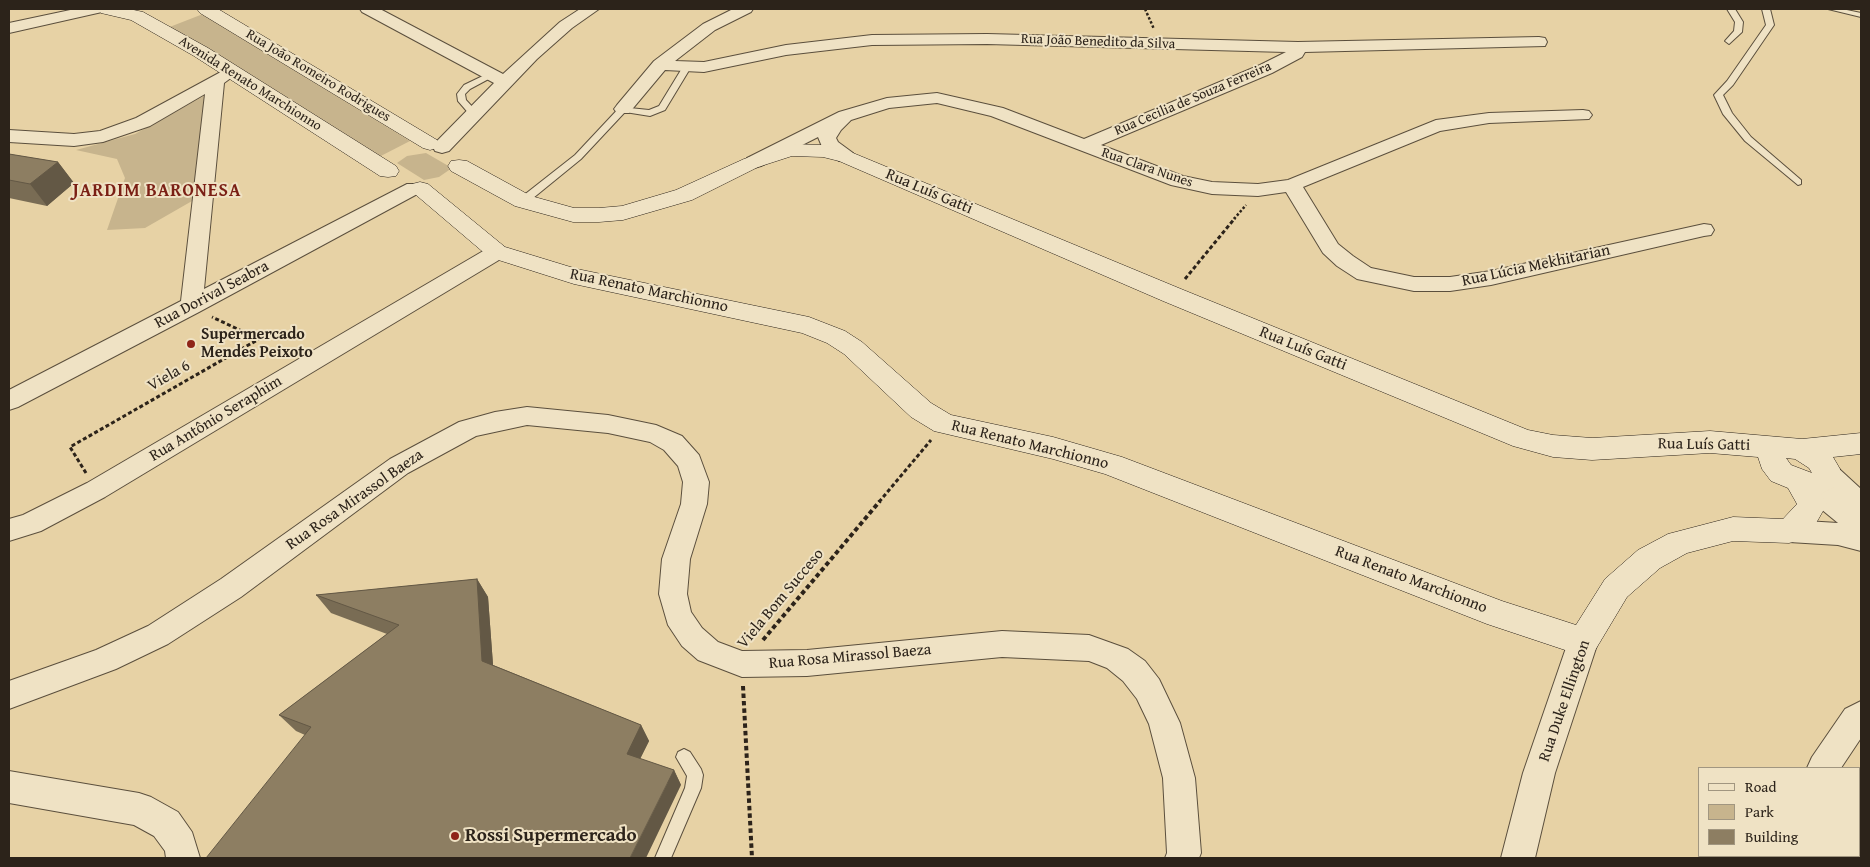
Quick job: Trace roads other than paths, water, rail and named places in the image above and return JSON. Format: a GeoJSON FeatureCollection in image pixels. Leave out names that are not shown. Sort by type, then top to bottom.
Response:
{"type":"FeatureCollection","features":[{"type":"Feature","properties":{"kind":"street"},"geometry":{"type":"LineString","coordinates":[[9,28],[96,9]]}},
{"type":"Feature","properties":{"kind":"street","name":"Avenida Renato Marchionno"},"geometry":{"type":"LineString","coordinates":[[107,9],[146,12],[201,52],[223,77],[388,171],[400,182],[437,181]]}},
{"type":"Feature","properties":{"kind":"street","name":"Rua João Romeiro Rodrigues"},"geometry":{"type":"LineString","coordinates":[[206,9],[436,145],[454,158],[437,181]]}},
{"type":"Feature","properties":{"kind":"street"},"geometry":{"type":"LineString","coordinates":[[368,9],[498,78]]}},
{"type":"Feature","properties":{"kind":"street"},"geometry":{"type":"LineString","coordinates":[[388,171],[390,161],[401,153],[416,146],[436,145],[474,114],[498,78],[566,25],[591,9]]}},
{"type":"Feature","properties":{"kind":"street"},"geometry":{"type":"LineString","coordinates":[[623,109],[660,65],[709,27],[745,9]]}},
{"type":"Feature","properties":{"kind":"street","name":"Rua João Benedito da Silva"},"geometry":{"type":"LineString","coordinates":[[660,65],[687,67],[718,65],[820,45],[872,40],[987,39],[1298,47],[1539,42]]}},
{"type":"Feature","properties":{"kind":"street","name":"Rua Cecilia de Souza Ferreira"},"geometry":{"type":"LineString","coordinates":[[1083,146],[1286,60],[1296,53],[1298,47]]}},
{"type":"Feature","properties":{"kind":"street"},"geometry":{"type":"LineString","coordinates":[[9,136],[74,140],[103,136],[143,122],[223,77]]}},
{"type":"Feature","properties":{"kind":"street"},"geometry":{"type":"LineString","coordinates":[[191,307],[223,77]]}},
{"type":"Feature","properties":{"kind":"street","name":"Rua Clara Nunes"},"geometry":{"type":"LineString","coordinates":[[751,163],[845,116],[887,103],[938,98],[997,112],[1083,146],[1193,185],[1237,190],[1258,190],[1292,185],[1436,126],[1489,118],[1583,115]]}},
{"type":"Feature","properties":{"kind":"street","name":"Rua Luís Gatti"},"geometry":{"type":"LineString","coordinates":[[845,116],[833,127],[827,138],[830,145],[846,157]]}},
{"type":"Feature","properties":{"kind":"street","name":"Rua Luís Gatti"},"geometry":{"type":"LineString","coordinates":[[437,181],[573,214],[623,213],[684,195],[751,163],[790,150],[823,151],[846,157],[1172,295],[1523,439],[1553,446],[1592,449],[1710,442],[1790,449],[1861,444]]}},
{"type":"Feature","properties":{"kind":"street","name":"Rua Dorival Seabra"},"geometry":{"type":"LineString","coordinates":[[9,400],[437,181]]}},
{"type":"Feature","properties":{"kind":"street","name":"Rua Renato Marchionno"},"geometry":{"type":"LineString","coordinates":[[437,181],[497,252],[574,276],[728,307],[809,326],[836,337],[854,348],[921,410],[944,424],[1053,448],[1112,465],[1498,614],[1582,642]]}},
{"type":"Feature","properties":{"kind":"street","name":"Rua Lúcia Mekhitarian"},"geometry":{"type":"LineString","coordinates":[[1292,185],[1330,248],[1345,261],[1365,274],[1385,280],[1414,284],[1450,284],[1491,278],[1704,230]]}},
{"type":"Feature","properties":{"kind":"street","name":"Rua Antônio Seraphim"},"geometry":{"type":"LineString","coordinates":[[9,530],[30,523],[96,490],[497,252]]}},
{"type":"Feature","properties":{"kind":"street","name":"Rua Rosa Mirassol Baeza"},"geometry":{"type":"LineString","coordinates":[[9,695],[105,660],[158,634],[231,588],[398,466],[442,441],[468,429],[495,421],[527,416],[608,424],[656,434],[673,443],[690,462],[696,482],[694,504],[676,560],[673,594],[678,616],[692,637],[708,651],[742,664],[807,663],[1002,644],[1089,648],[1117,658],[1134,671],[1148,689],[1164,723],[1179,778],[1184,853],[1182,858]]}},
{"type":"Feature","properties":{"kind":"street"},"geometry":{"type":"LineString","coordinates":[[1789,531],[1805,517],[1812,504],[1818,460],[1790,449]]}},
{"type":"Feature","properties":{"kind":"street"},"geometry":{"type":"LineString","coordinates":[[1815,477],[1861,457]]}},
{"type":"Feature","properties":{"kind":"street"},"geometry":{"type":"LineString","coordinates":[[1815,477],[1861,505]]}},
{"type":"Feature","properties":{"kind":"street"},"geometry":{"type":"LineString","coordinates":[[1815,477],[1861,526]]}},
{"type":"Feature","properties":{"kind":"street","name":"Rua Duke Ellington"},"geometry":{"type":"LineString","coordinates":[[1518,858],[1539,773],[1582,642],[1616,588],[1649,559],[1679,543],[1733,529],[1838,534],[1861,540]]}},
{"type":"Feature","properties":{"kind":"street"},"geometry":{"type":"LineString","coordinates":[[1824,767],[1856,719],[1861,716]]}},
{"type":"Feature","properties":{"kind":"street"},"geometry":{"type":"LineString","coordinates":[[9,787],[139,809],[166,824],[180,844],[183,858]]}},
{"type":"Feature","properties":{"kind":"lane"},"geometry":{"type":"LineString","coordinates":[[1729,42],[1738,32],[1739,22],[1731,9]]}},
{"type":"Feature","properties":{"kind":"lane"},"geometry":{"type":"LineString","coordinates":[[1766,9],[1770,25],[1730,83],[1718,94],[1728,114],[1748,139],[1798,182]]}},
{"type":"Feature","properties":{"kind":"lane"},"geometry":{"type":"LineString","coordinates":[[1832,9],[1861,14]]}},
{"type":"Feature","properties":{"kind":"lane"},"geometry":{"type":"LineString","coordinates":[[523,201],[578,157],[623,109],[650,113],[662,108],[687,67]]}},
{"type":"Feature","properties":{"kind":"lane"},"geometry":{"type":"LineString","coordinates":[[662,858],[693,788],[696,775],[684,757]]}},
{"type":"Feature","properties":{"kind":"place","name":"Supermercado Mendes Peixoto"},"geometry":{"type":"Point","coordinates":[191,344]}},
{"type":"Feature","properties":{"kind":"place","name":"Rossi Supermercado"},"geometry":{"type":"Point","coordinates":[455,836]}},
{"type":"Feature","properties":{"kind":"district","name":"JARDIM BARONESA"},"geometry":{"type":"Point","coordinates":[157,191]}}]}
